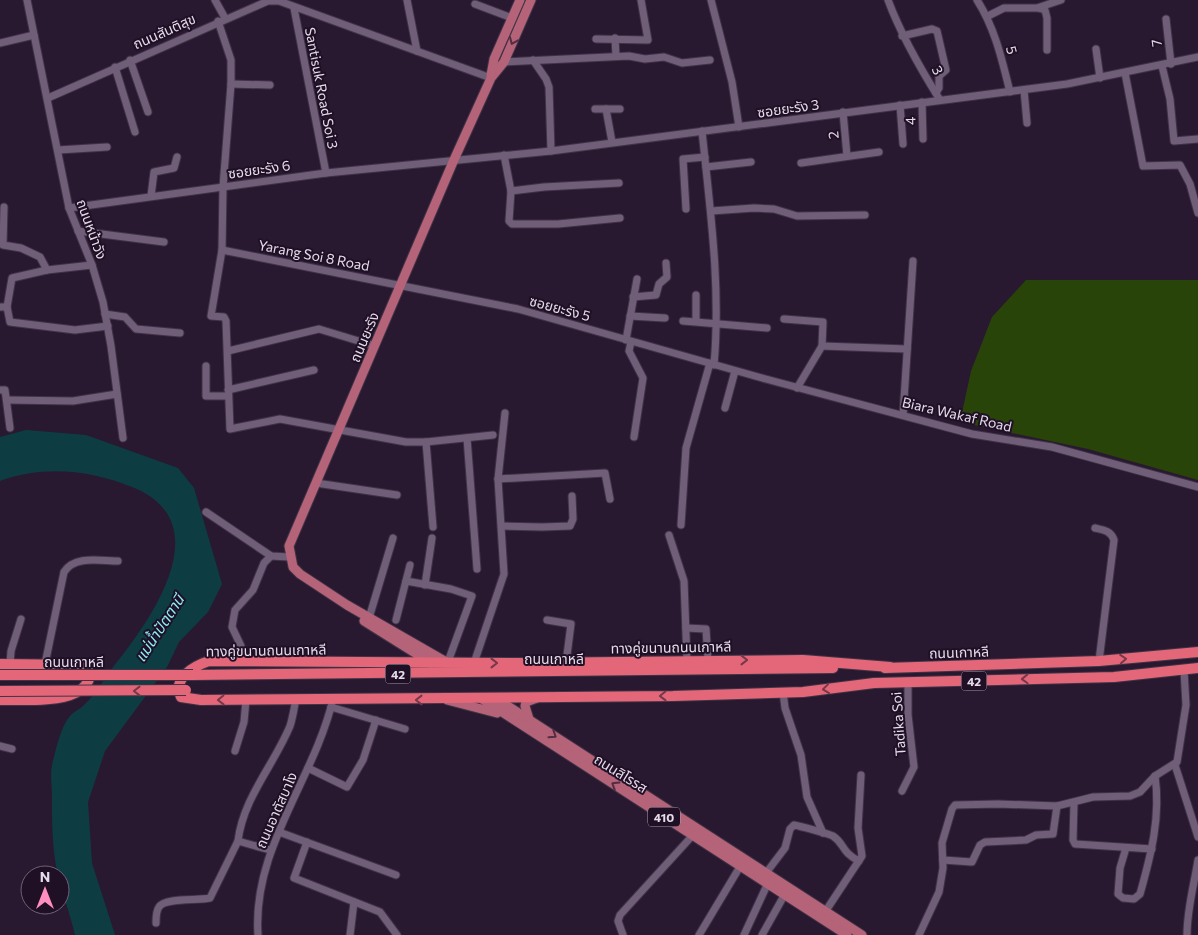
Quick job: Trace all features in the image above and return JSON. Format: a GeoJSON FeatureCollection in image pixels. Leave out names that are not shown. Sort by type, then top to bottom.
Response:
{"type":"FeatureCollection","features":[{"type":"Feature","properties":{"kind":"highway","name":"ถนนเกาหลี"},"geometry":{"type":"LineString","coordinates":[[0,675],[604,672],[952,667],[1099,661],[1198,652]]}},
{"type":"Feature","properties":{"kind":"highway","name":"ทางคู่ขนานถนนเกาหลี"},"geometry":{"type":"LineString","coordinates":[[890,668],[803,660],[474,663],[449,661],[431,663],[209,662],[200,664],[187,672],[180,683],[178,691],[181,697],[187,700],[296,699],[332,703],[783,692],[874,683],[908,683]]}},
{"type":"Feature","properties":{"kind":"highway"},"geometry":{"type":"LineString","coordinates":[[1074,662],[1074,678]]}},
{"type":"Feature","properties":{"kind":"highway"},"geometry":{"type":"LineString","coordinates":[[193,675],[315,668],[353,668],[393,663]]}},
{"type":"Feature","properties":{"kind":"highway"},"geometry":{"type":"LineString","coordinates":[[0,700],[71,696],[87,684],[90,675],[90,670],[84,665],[5,664]]}},
{"type":"Feature","properties":{"kind":"highway","name":"42"},"geometry":{"type":"LineString","coordinates":[[952,667],[969,681]]}},
{"type":"Feature","properties":{"kind":"highway","name":"42"},"geometry":{"type":"LineString","coordinates":[[908,683],[1114,677],[1198,668]]}},
{"type":"Feature","properties":{"kind":"highway"},"geometry":{"type":"LineString","coordinates":[[0,691],[186,690]]}},
{"type":"Feature","properties":{"kind":"main road","name":"ถนนยะรัง"},"geometry":{"type":"LineString","coordinates":[[491,78],[494,59],[520,0]]}},
{"type":"Feature","properties":{"kind":"main road","name":"ถนนยะรัง"},"geometry":{"type":"LineString","coordinates":[[289,557],[289,546],[294,531],[453,162],[491,78],[504,62],[531,0]]}},
{"type":"Feature","properties":{"kind":"main road"},"geometry":{"type":"LineString","coordinates":[[289,557],[293,566],[300,574],[329,593],[369,618],[449,661]]}},
{"type":"Feature","properties":{"kind":"main road"},"geometry":{"type":"LineString","coordinates":[[329,593],[347,610],[431,663]]}},
{"type":"Feature","properties":{"kind":"main road"},"geometry":{"type":"LineString","coordinates":[[393,663],[402,653],[400,644]]}},
{"type":"Feature","properties":{"kind":"main road"},"geometry":{"type":"LineString","coordinates":[[530,720],[525,706],[526,702],[538,698]]}},
{"type":"Feature","properties":{"kind":"main road","name":"ถนนสิโรรส"},"geometry":{"type":"LineString","coordinates":[[482,699],[742,865],[847,935]]}},
{"type":"Feature","properties":{"kind":"main road","name":"ถนนสิโรรส"},"geometry":{"type":"LineString","coordinates":[[498,699],[862,935]]}},
{"type":"Feature","properties":{"kind":"main road"},"geometry":{"type":"LineString","coordinates":[[444,700],[509,717]]}},
{"type":"Feature","properties":{"kind":"street","name":"ถนนหน้าวัง"},"geometry":{"type":"LineString","coordinates":[[27,0],[69,208],[92,265],[108,326],[123,438]]}},
{"type":"Feature","properties":{"kind":"street"},"geometry":{"type":"LineString","coordinates":[[215,0],[222,20],[231,60],[231,84],[223,187],[222,250],[211,316],[226,319],[230,428],[280,418],[406,442],[426,442],[493,435]]}},
{"type":"Feature","properties":{"kind":"street","name":"ถนนสันติสุข"},"geometry":{"type":"LineString","coordinates":[[48,98],[268,0],[279,1],[491,78]]}},
{"type":"Feature","properties":{"kind":"street"},"geometry":{"type":"LineString","coordinates":[[407,0],[417,51]]}},
{"type":"Feature","properties":{"kind":"street"},"geometry":{"type":"LineString","coordinates":[[596,39],[648,40],[641,0]]}},
{"type":"Feature","properties":{"kind":"street"},"geometry":{"type":"LineString","coordinates":[[711,0],[732,82],[739,128]]}},
{"type":"Feature","properties":{"kind":"street","name":"3"},"geometry":{"type":"LineString","coordinates":[[888,0],[902,36],[913,51],[940,100]]}},
{"type":"Feature","properties":{"kind":"street","name":"5"},"geometry":{"type":"LineString","coordinates":[[977,0],[988,16],[998,44],[1010,92]]}},
{"type":"Feature","properties":{"kind":"street"},"geometry":{"type":"LineString","coordinates":[[1037,8],[1061,0]]}},
{"type":"Feature","properties":{"kind":"street"},"geometry":{"type":"LineString","coordinates":[[475,4],[512,18]]}},
{"type":"Feature","properties":{"kind":"street","name":"Santisuk Road Soi 3"},"geometry":{"type":"LineString","coordinates":[[294,8],[326,173]]}},
{"type":"Feature","properties":{"kind":"street"},"geometry":{"type":"LineString","coordinates":[[988,16],[1004,8],[1037,8],[1045,10],[1047,18],[1046,50]]}},
{"type":"Feature","properties":{"kind":"street","name":"7"},"geometry":{"type":"LineString","coordinates":[[1166,19],[1171,64]]}},
{"type":"Feature","properties":{"kind":"street"},"geometry":{"type":"LineString","coordinates":[[902,36],[932,29],[938,31],[946,70],[939,76],[939,88],[936,93]]}},
{"type":"Feature","properties":{"kind":"street"},"geometry":{"type":"LineString","coordinates":[[0,43],[34,35]]}},
{"type":"Feature","properties":{"kind":"street"},"geometry":{"type":"LineString","coordinates":[[615,38],[616,56]]}},
{"type":"Feature","properties":{"kind":"street"},"geometry":{"type":"LineString","coordinates":[[1096,49],[1100,78]]}},
{"type":"Feature","properties":{"kind":"street"},"geometry":{"type":"LineString","coordinates":[[504,62],[616,56],[629,56],[645,60],[664,58],[691,64],[710,60]]}},
{"type":"Feature","properties":{"kind":"street","name":"ซอยยะรัง 3"},"geometry":{"type":"LineString","coordinates":[[453,162],[739,128],[843,112],[1010,92],[1100,78],[1198,57]]}},
{"type":"Feature","properties":{"kind":"street"},"geometry":{"type":"LineString","coordinates":[[130,60],[148,112]]}},
{"type":"Feature","properties":{"kind":"street"},"geometry":{"type":"LineString","coordinates":[[533,60],[548,82],[551,151]]}},
{"type":"Feature","properties":{"kind":"street"},"geometry":{"type":"LineString","coordinates":[[1162,66],[1170,100],[1174,141],[1198,139]]}},
{"type":"Feature","properties":{"kind":"street"},"geometry":{"type":"LineString","coordinates":[[115,67],[135,132]]}},
{"type":"Feature","properties":{"kind":"street"},"geometry":{"type":"LineString","coordinates":[[1125,73],[1143,166],[1180,164],[1190,184],[1198,213]]}},
{"type":"Feature","properties":{"kind":"street"},"geometry":{"type":"LineString","coordinates":[[231,84],[270,85]]}},
{"type":"Feature","properties":{"kind":"street"},"geometry":{"type":"LineString","coordinates":[[1024,90],[1028,123]]}},
{"type":"Feature","properties":{"kind":"street","name":"4"},"geometry":{"type":"LineString","coordinates":[[922,102],[923,139]]}},
{"type":"Feature","properties":{"kind":"street"},"geometry":{"type":"LineString","coordinates":[[900,105],[903,144]]}},
{"type":"Feature","properties":{"kind":"street"},"geometry":{"type":"LineString","coordinates":[[594,109],[620,109]]}},
{"type":"Feature","properties":{"kind":"street"},"geometry":{"type":"LineString","coordinates":[[606,109],[612,142]]}},
{"type":"Feature","properties":{"kind":"street","name":"2"},"geometry":{"type":"LineString","coordinates":[[843,112],[847,156]]}},
{"type":"Feature","properties":{"kind":"street"},"geometry":{"type":"LineString","coordinates":[[681,525],[686,448],[712,364],[718,322],[711,211],[702,131]]}},
{"type":"Feature","properties":{"kind":"street"},"geometry":{"type":"LineString","coordinates":[[58,150],[106,147]]}},
{"type":"Feature","properties":{"kind":"street"},"geometry":{"type":"LineString","coordinates":[[801,163],[879,152]]}},
{"type":"Feature","properties":{"kind":"street"},"geometry":{"type":"LineString","coordinates":[[504,155],[511,191],[509,221],[512,224],[558,224],[620,218]]}},
{"type":"Feature","properties":{"kind":"street"},"geometry":{"type":"LineString","coordinates":[[151,196],[152,174],[174,168],[177,157]]}},
{"type":"Feature","properties":{"kind":"street"},"geometry":{"type":"LineString","coordinates":[[686,209],[683,159],[705,157]]}},
{"type":"Feature","properties":{"kind":"street","name":"ซอยยะรัง 6"},"geometry":{"type":"LineString","coordinates":[[69,208],[326,173],[453,162]]}},
{"type":"Feature","properties":{"kind":"street"},"geometry":{"type":"LineString","coordinates":[[706,167],[751,162]]}},
{"type":"Feature","properties":{"kind":"street"},"geometry":{"type":"LineString","coordinates":[[511,191],[619,183]]}},
{"type":"Feature","properties":{"kind":"street"},"geometry":{"type":"LineString","coordinates":[[4,207],[3,245],[21,248],[40,257],[47,270]]}},
{"type":"Feature","properties":{"kind":"street"},"geometry":{"type":"LineString","coordinates":[[711,211],[754,208],[774,209],[797,216],[864,215]]}},
{"type":"Feature","properties":{"kind":"street"},"geometry":{"type":"LineString","coordinates":[[78,231],[164,242]]}},
{"type":"Feature","properties":{"kind":"street","name":"Yarang Soi 8 Road"},"geometry":{"type":"LineString","coordinates":[[222,250],[402,284]]}},
{"type":"Feature","properties":{"kind":"street"},"geometry":{"type":"LineString","coordinates":[[903,414],[913,261]]}},
{"type":"Feature","properties":{"kind":"street"},"geometry":{"type":"LineString","coordinates":[[633,297],[656,295],[659,284],[667,277],[666,263]]}},
{"type":"Feature","properties":{"kind":"street"},"geometry":{"type":"LineString","coordinates":[[92,265],[47,270],[12,278],[4,307],[10,322],[75,330],[108,326]]}},
{"type":"Feature","properties":{"kind":"street"},"geometry":{"type":"LineString","coordinates":[[634,437],[643,381],[629,351],[628,341],[630,316],[637,279]]}},
{"type":"Feature","properties":{"kind":"street","name":"ซอยยะรัง 5"},"geometry":{"type":"LineString","coordinates":[[402,284],[518,309],[712,364]]}},
{"type":"Feature","properties":{"kind":"street"},"geometry":{"type":"LineString","coordinates":[[696,295],[696,321]]}},
{"type":"Feature","properties":{"kind":"street"},"geometry":{"type":"LineString","coordinates":[[105,314],[125,317],[136,329],[180,333]]}},
{"type":"Feature","properties":{"kind":"street"},"geometry":{"type":"LineString","coordinates":[[630,316],[665,318]]}},
{"type":"Feature","properties":{"kind":"street"},"geometry":{"type":"LineString","coordinates":[[784,319],[823,322],[822,346],[797,388]]}},
{"type":"Feature","properties":{"kind":"street"},"geometry":{"type":"LineString","coordinates":[[684,321],[718,322],[767,328]]}},
{"type":"Feature","properties":{"kind":"street"},"geometry":{"type":"LineString","coordinates":[[228,351],[319,329],[375,346]]}},
{"type":"Feature","properties":{"kind":"street"},"geometry":{"type":"LineString","coordinates":[[822,346],[907,349]]}},
{"type":"Feature","properties":{"kind":"street","name":"Biara Wakaf Road"},"geometry":{"type":"LineString","coordinates":[[712,364],[972,434],[1052,447],[1198,487]]}},
{"type":"Feature","properties":{"kind":"street"},"geometry":{"type":"LineString","coordinates":[[206,366],[206,396],[228,393],[314,370]]}},
{"type":"Feature","properties":{"kind":"street"},"geometry":{"type":"LineString","coordinates":[[725,408],[735,371]]}},
{"type":"Feature","properties":{"kind":"street"},"geometry":{"type":"LineString","coordinates":[[0,390],[5,390],[10,428]]}},
{"type":"Feature","properties":{"kind":"street"},"geometry":{"type":"LineString","coordinates":[[7,400],[73,401],[117,394]]}},
{"type":"Feature","properties":{"kind":"street"},"geometry":{"type":"LineString","coordinates":[[474,663],[504,574],[498,479],[505,413]]}},
{"type":"Feature","properties":{"kind":"street"},"geometry":{"type":"LineString","coordinates":[[467,438],[477,569]]}},
{"type":"Feature","properties":{"kind":"street"},"geometry":{"type":"LineString","coordinates":[[426,442],[433,527]]}},
{"type":"Feature","properties":{"kind":"street"},"geometry":{"type":"LineString","coordinates":[[498,479],[605,472],[610,499]]}},
{"type":"Feature","properties":{"kind":"street"},"geometry":{"type":"LineString","coordinates":[[316,483],[397,495]]}},
{"type":"Feature","properties":{"kind":"street"},"geometry":{"type":"LineString","coordinates":[[502,526],[570,526],[574,520],[572,496]]}},
{"type":"Feature","properties":{"kind":"street"},"geometry":{"type":"LineString","coordinates":[[206,512],[271,556],[289,557]]}},
{"type":"Feature","properties":{"kind":"street"},"geometry":{"type":"LineString","coordinates":[[1095,528],[1106,530],[1112,534],[1114,540],[1099,661]]}},
{"type":"Feature","properties":{"kind":"street"},"geometry":{"type":"LineString","coordinates":[[669,535],[683,572],[687,661]]}},
{"type":"Feature","properties":{"kind":"street"},"geometry":{"type":"LineString","coordinates":[[369,618],[394,538]]}},
{"type":"Feature","properties":{"kind":"street"},"geometry":{"type":"LineString","coordinates":[[425,585],[432,538]]}},
{"type":"Feature","properties":{"kind":"street"},"geometry":{"type":"LineString","coordinates":[[242,662],[241,646],[232,627],[235,610],[252,590],[264,563],[271,556]]}},
{"type":"Feature","properties":{"kind":"street"},"geometry":{"type":"LineString","coordinates":[[45,664],[64,572],[69,565],[78,561],[118,561]]}},
{"type":"Feature","properties":{"kind":"street"},"geometry":{"type":"LineString","coordinates":[[396,620],[410,565]]}},
{"type":"Feature","properties":{"kind":"street"},"geometry":{"type":"LineString","coordinates":[[406,581],[451,589],[472,596],[449,661]]}},
{"type":"Feature","properties":{"kind":"street"},"geometry":{"type":"LineString","coordinates":[[5,664],[11,652],[21,619]]}},
{"type":"Feature","properties":{"kind":"street"},"geometry":{"type":"LineString","coordinates":[[547,620],[571,624],[566,662]]}},
{"type":"Feature","properties":{"kind":"street"},"geometry":{"type":"LineString","coordinates":[[686,628],[706,629],[708,660]]}},
{"type":"Feature","properties":{"kind":"street"},"geometry":{"type":"LineString","coordinates":[[1184,670],[1186,705],[1175,765],[1198,838]]}},
{"type":"Feature","properties":{"kind":"street","name":"Tadika Soi"},"geometry":{"type":"LineString","coordinates":[[902,791],[914,767],[908,715],[908,683]]}},
{"type":"Feature","properties":{"kind":"street"},"geometry":{"type":"LineString","coordinates":[[783,692],[784,708],[801,755],[807,796],[823,833]]}},
{"type":"Feature","properties":{"kind":"street"},"geometry":{"type":"LineString","coordinates":[[156,923],[160,904],[179,900],[210,898],[238,841],[242,820],[258,784],[291,724],[296,699]]}},
{"type":"Feature","properties":{"kind":"street"},"geometry":{"type":"LineString","coordinates":[[235,751],[244,722],[246,700]]}},
{"type":"Feature","properties":{"kind":"street"},"geometry":{"type":"LineString","coordinates":[[332,703],[376,720],[405,728]]}},
{"type":"Feature","properties":{"kind":"street","name":"ถนนอาตัสบาโง"},"geometry":{"type":"LineString","coordinates":[[258,935],[258,905],[270,850],[327,724],[332,703]]}},
{"type":"Feature","properties":{"kind":"street"},"geometry":{"type":"LineString","coordinates":[[308,768],[347,787],[363,760],[376,720]]}},
{"type":"Feature","properties":{"kind":"street"},"geometry":{"type":"LineString","coordinates":[[0,746],[12,749]]}},
{"type":"Feature","properties":{"kind":"street"},"geometry":{"type":"LineString","coordinates":[[919,935],[939,892],[943,860],[942,843],[952,809],[955,805],[1057,806],[1093,797],[1130,796],[1140,792],[1155,776],[1175,765]]}},
{"type":"Feature","properties":{"kind":"street"},"geometry":{"type":"LineString","coordinates":[[825,912],[859,861],[862,853],[858,828],[861,775]]}},
{"type":"Feature","properties":{"kind":"street"},"geometry":{"type":"LineString","coordinates":[[1126,848],[1120,868],[1118,894],[1123,898],[1134,899],[1140,894],[1152,849],[1157,800],[1155,776]]}},
{"type":"Feature","properties":{"kind":"street"},"geometry":{"type":"LineString","coordinates":[[1074,803],[1073,840],[1075,844],[1152,849]]}},
{"type":"Feature","properties":{"kind":"street"},"geometry":{"type":"LineString","coordinates":[[943,860],[972,862],[980,845],[984,842],[1026,840],[1036,835],[1053,834],[1057,806]]}},
{"type":"Feature","properties":{"kind":"street"},"geometry":{"type":"LineString","coordinates":[[766,873],[785,848],[792,826],[823,833],[835,838],[847,855],[859,861]]}},
{"type":"Feature","properties":{"kind":"street"},"geometry":{"type":"LineString","coordinates":[[279,832],[396,875]]}},
{"type":"Feature","properties":{"kind":"street"},"geometry":{"type":"LineString","coordinates":[[623,935],[618,921],[620,915],[694,835]]}},
{"type":"Feature","properties":{"kind":"street"},"geometry":{"type":"LineString","coordinates":[[238,841],[270,850]]}},
{"type":"Feature","properties":{"kind":"street"},"geometry":{"type":"LineString","coordinates":[[307,842],[294,878],[382,914],[397,935]]}},
{"type":"Feature","properties":{"kind":"street"},"geometry":{"type":"LineString","coordinates":[[1187,935],[1187,913],[1195,887],[1198,860]]}},
{"type":"Feature","properties":{"kind":"street"},"geometry":{"type":"LineString","coordinates":[[699,935],[742,865]]}},
{"type":"Feature","properties":{"kind":"street"},"geometry":{"type":"LineString","coordinates":[[744,935],[768,883]]}},
{"type":"Feature","properties":{"kind":"street"},"geometry":{"type":"LineString","coordinates":[[762,935],[785,894]]}},
{"type":"Feature","properties":{"kind":"street"},"geometry":{"type":"LineString","coordinates":[[350,935],[354,902]]}},
{"type":"Feature","properties":{"kind":"green space"},"geometry":{"type":"Polygon","coordinates":[[[1026,280],[1198,280],[1198,480],[1088,449],[960,422],[971,371],[992,317],[1026,280]]]}},
{"type":"Feature","properties":{"kind":"water","name":"แม่น้ำปัตตานี"},"geometry":{"type":"Polygon","coordinates":[[[26,430],[86,435],[178,468],[194,488],[222,584],[208,612],[179,642],[167,667],[105,751],[88,802],[92,863],[115,935],[75,935],[70,915],[70,865],[56,865],[55,862],[51,769],[59,739],[67,721],[95,693],[126,651],[158,602],[169,575],[175,549],[172,524],[159,503],[132,487],[100,477],[83,473],[50,471],[17,476],[0,481],[0,437],[26,430]]]}}]}
